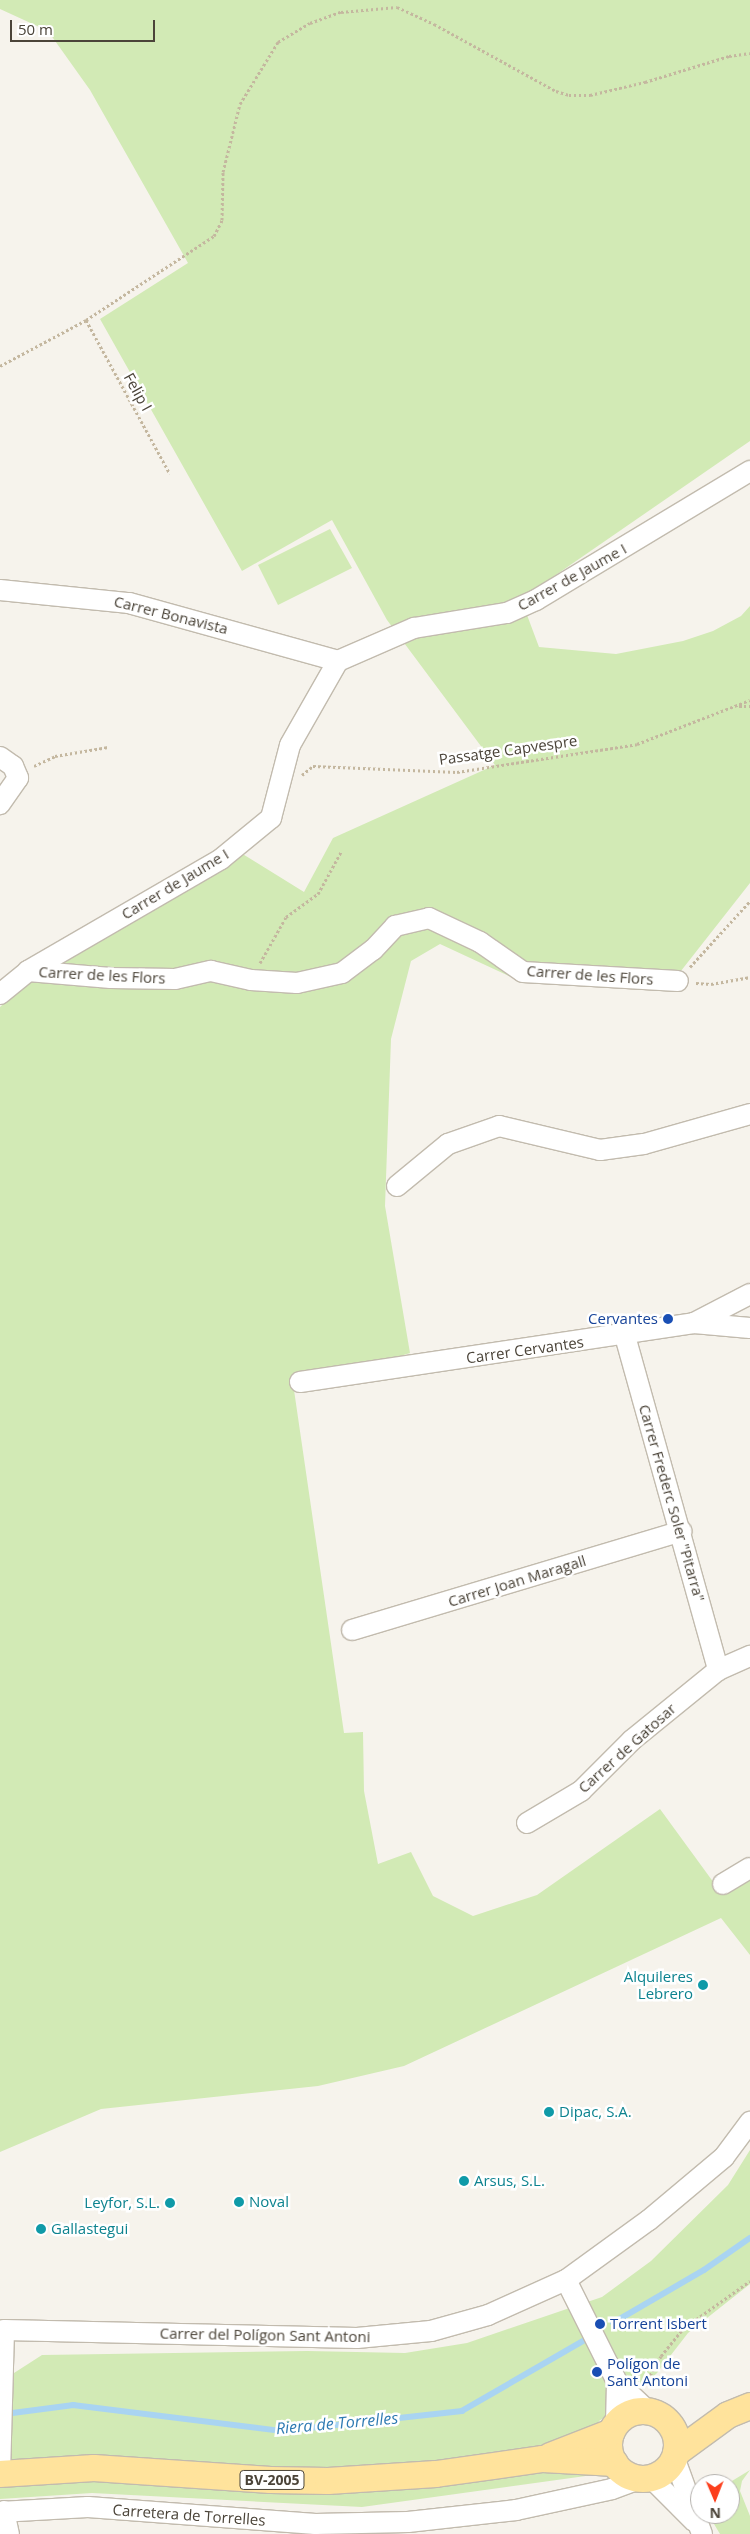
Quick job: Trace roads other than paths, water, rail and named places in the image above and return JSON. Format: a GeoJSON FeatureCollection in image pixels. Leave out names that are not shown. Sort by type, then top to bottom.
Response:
{"type":"FeatureCollection","features":[{"type":"Feature","properties":{"kind":"main road","name":"BV-2005"},"geometry":{"type":"LineString","coordinates":[[542,2459],[614,2428],[631,2413],[650,2410],[739,2410]]}},
{"type":"Feature","properties":{"kind":"main road"},"geometry":{"type":"LineString","coordinates":[[650,2410],[675,2435],[675,2455]]}},
{"type":"Feature","properties":{"kind":"main road","name":"BV-2005"},"geometry":{"type":"LineString","coordinates":[[0,2474],[94,2468],[271,2480],[378,2480],[542,2459],[615,2463],[622,2472],[647,2478],[668,2468],[675,2455],[739,2410]]}},
{"type":"Feature","properties":{"kind":"main road"},"geometry":{"type":"LineString","coordinates":[[614,2428],[609,2448],[615,2463]]}},
{"type":"Feature","properties":{"kind":"street","name":"Carrer de Jaume I"},"geometry":{"type":"LineString","coordinates":[[0,994],[28,972],[221,858],[271,818],[290,745],[338,661],[414,628],[507,613],[536,600],[750,471]]}},
{"type":"Feature","properties":{"kind":"street","name":"Carrer Bonavista"},"geometry":{"type":"LineString","coordinates":[[0,590],[129,603],[338,661]]}},
{"type":"Feature","properties":{"kind":"street"},"geometry":{"type":"LineString","coordinates":[[0,757],[13,766],[7,789]]}},
{"type":"Feature","properties":{"kind":"street","name":"Carrer de les Flors"},"geometry":{"type":"LineString","coordinates":[[28,972],[148,978],[175,978],[211,972],[251,980],[297,983],[342,973],[373,950],[394,926],[430,918],[480,942],[523,972],[678,981]]}},
{"type":"Feature","properties":{"kind":"street"},"geometry":{"type":"LineString","coordinates":[[397,1186],[448,1144],[499,1126],[600,1150],[644,1144],[750,1114]]}},
{"type":"Feature","properties":{"kind":"street"},"geometry":{"type":"LineString","coordinates":[[694,1323],[750,1294]]}},
{"type":"Feature","properties":{"kind":"street","name":"Carrer Cervantes"},"geometry":{"type":"LineString","coordinates":[[300,1382],[625,1336],[694,1323],[750,1328]]}},
{"type":"Feature","properties":{"kind":"street","name":"Carrer Frederc Soler \"Pitarra\""},"geometry":{"type":"LineString","coordinates":[[625,1336],[681,1531],[718,1670]]}},
{"type":"Feature","properties":{"kind":"street","name":"Carrer Joan Maragall"},"geometry":{"type":"LineString","coordinates":[[352,1630],[681,1531]]}},
{"type":"Feature","properties":{"kind":"street","name":"Carrer de Gatosar"},"geometry":{"type":"LineString","coordinates":[[527,1823],[581,1791],[632,1740],[718,1670],[750,1656]]}},
{"type":"Feature","properties":{"kind":"street"},"geometry":{"type":"LineString","coordinates":[[723,1884],[750,1868]]}},
{"type":"Feature","properties":{"kind":"street","name":"Carrer del Polígon Sant Antoni"},"geometry":{"type":"LineString","coordinates":[[0,2474],[4,2330],[375,2336],[431,2331],[488,2315],[566,2280],[649,2220],[724,2157],[750,2122]]}},
{"type":"Feature","properties":{"kind":"street"},"geometry":{"type":"LineString","coordinates":[[566,2280],[617,2382],[650,2410]]}},
{"type":"Feature","properties":{"kind":"street"},"geometry":{"type":"LineString","coordinates":[[614,2428],[617,2382]]}},
{"type":"Feature","properties":{"kind":"street"},"geometry":{"type":"LineString","coordinates":[[675,2455],[699,2528]]}},
{"type":"Feature","properties":{"kind":"street"},"geometry":{"type":"LineString","coordinates":[[647,2478],[699,2528]]}},
{"type":"Feature","properties":{"kind":"street","name":"Carretera de Torrelles"},"geometry":{"type":"LineString","coordinates":[[2,2511],[88,2507],[316,2524],[408,2522],[516,2510],[612,2489],[647,2478]]}},
{"type":"Feature","properties":{"kind":"street"},"geometry":{"type":"LineString","coordinates":[[2,2511],[9,2534]]}},
{"type":"Feature","properties":{"kind":"waterway","name":"Riera de Torrelles"},"geometry":{"type":"LineString","coordinates":[[613,2323],[704,2270],[750,2238]]}},
{"type":"Feature","properties":{"kind":"waterway","name":"Riera de Torrelles"},"geometry":{"type":"LineString","coordinates":[[5,2414],[73,2405],[282,2431],[462,2411],[590,2337]]}},
{"type":"Feature","properties":{"kind":"place","name":"Cervantes"},"geometry":{"type":"Point","coordinates":[668,1319]}},
{"type":"Feature","properties":{"kind":"place","name":"Alquileres Lebrero"},"geometry":{"type":"Point","coordinates":[703,1985]}},
{"type":"Feature","properties":{"kind":"place","name":"Dipac, S.A."},"geometry":{"type":"Point","coordinates":[549,2112]}},
{"type":"Feature","properties":{"kind":"place","name":"Arsus, S.L."},"geometry":{"type":"Point","coordinates":[464,2181]}},
{"type":"Feature","properties":{"kind":"place","name":"Noval"},"geometry":{"type":"Point","coordinates":[239,2202]}},
{"type":"Feature","properties":{"kind":"place","name":"Leyfor, S.L."},"geometry":{"type":"Point","coordinates":[170,2203]}},
{"type":"Feature","properties":{"kind":"place","name":"Gallastegui"},"geometry":{"type":"Point","coordinates":[41,2229]}},
{"type":"Feature","properties":{"kind":"place","name":"Torrent Isbert"},"geometry":{"type":"Point","coordinates":[600,2324]}},
{"type":"Feature","properties":{"kind":"place","name":"Polígon de Sant Antoni"},"geometry":{"type":"Point","coordinates":[597,2372]}}]}
